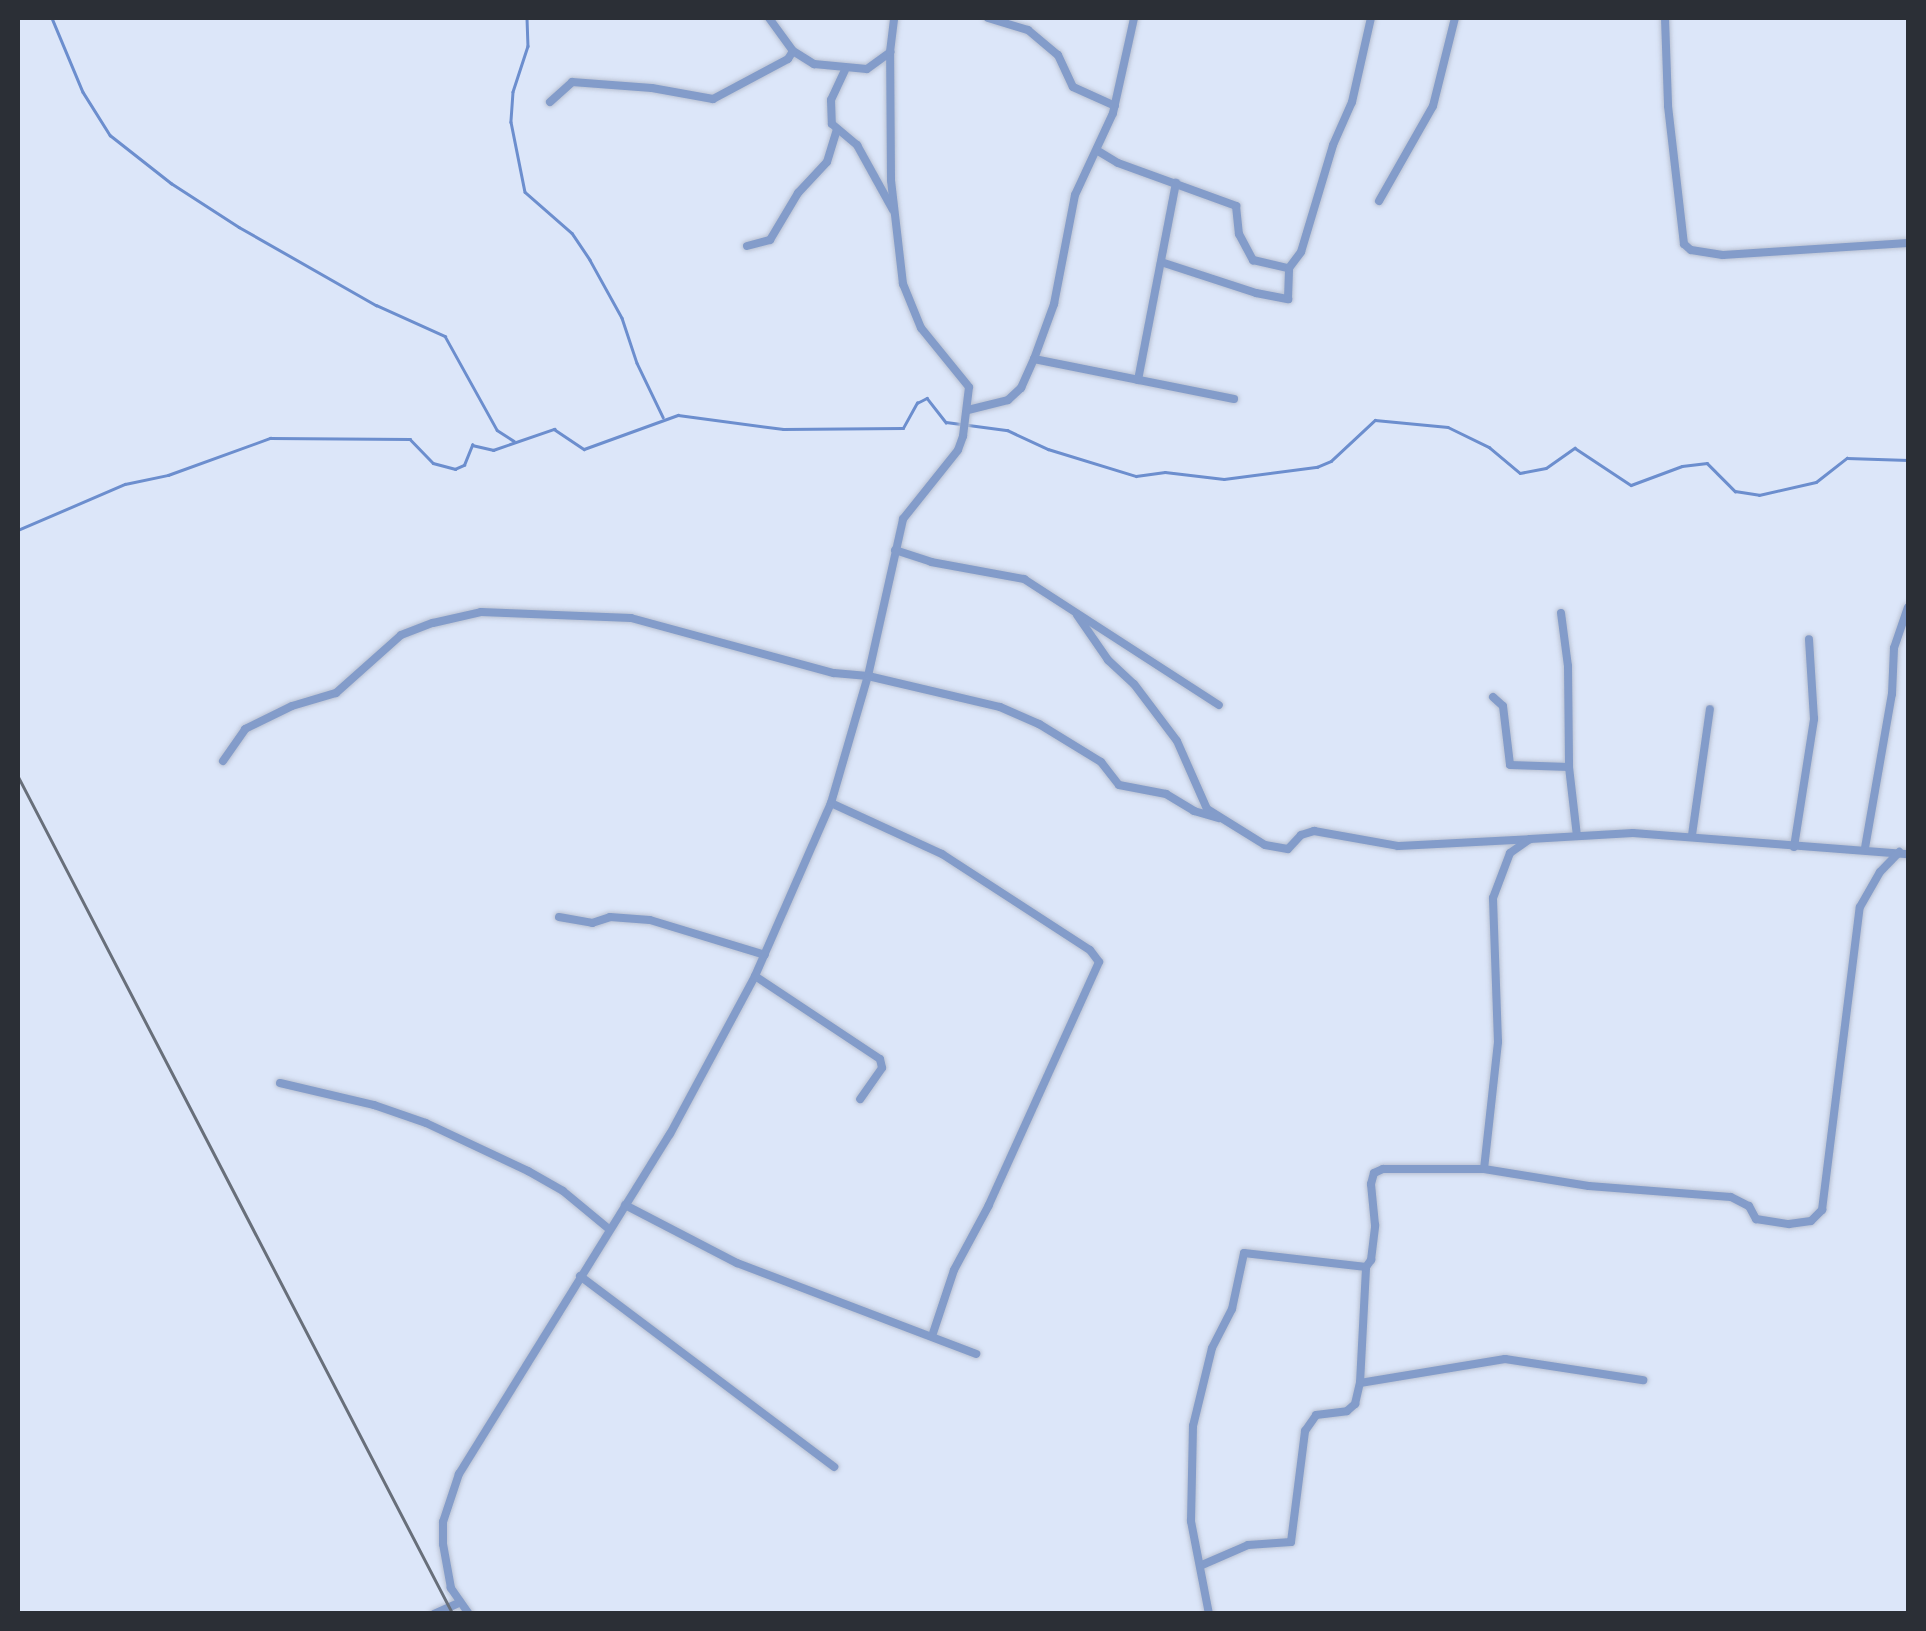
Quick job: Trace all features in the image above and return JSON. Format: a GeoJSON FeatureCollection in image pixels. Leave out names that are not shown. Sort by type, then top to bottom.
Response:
{"type":"FeatureCollection","features":[{"type":"Feature","properties":{"kind":"street"},"geometry":{"type":"LineString","coordinates":[[769,18],[793,51],[814,64],[845,70],[867,69],[890,52]]}},
{"type":"Feature","properties":{"kind":"street"},"geometry":{"type":"LineString","coordinates":[[469,1614],[459,1603],[442,1544],[448,1500],[484,1428],[670,1134],[755,976],[831,803],[868,676],[903,519],[958,450],[964,432],[969,387],[921,328],[906,300],[894,211],[890,52],[894,18]]}},
{"type":"Feature","properties":{"kind":"street"},"geometry":{"type":"LineString","coordinates":[[988,18],[1028,30],[1058,54],[1073,87],[1114,106]]}},
{"type":"Feature","properties":{"kind":"street"},"geometry":{"type":"LineString","coordinates":[[967,415],[1008,400],[1022,388],[1054,304],[1075,195],[1098,151],[1114,106],[1134,18]]}},
{"type":"Feature","properties":{"kind":"street"},"geometry":{"type":"LineString","coordinates":[[1162,262],[1256,293],[1288,298],[1288,268],[1301,252],[1333,145],[1352,102],[1372,18]]}},
{"type":"Feature","properties":{"kind":"street"},"geometry":{"type":"LineString","coordinates":[[1379,201],[1432,106],[1455,18]]}},
{"type":"Feature","properties":{"kind":"street"},"geometry":{"type":"LineString","coordinates":[[1666,18],[1668,106],[1684,244],[1691,250],[1724,256],[1908,244]]}},
{"type":"Feature","properties":{"kind":"street"},"geometry":{"type":"LineString","coordinates":[[550,102],[572,82],[652,88],[713,100],[788,59],[793,51]]}},
{"type":"Feature","properties":{"kind":"street"},"geometry":{"type":"LineString","coordinates":[[845,70],[831,100],[830,116],[837,130],[857,144],[894,211]]}},
{"type":"Feature","properties":{"kind":"street"},"geometry":{"type":"LineString","coordinates":[[746,246],[770,240],[798,194],[827,162],[837,130]]}},
{"type":"Feature","properties":{"kind":"street"},"geometry":{"type":"LineString","coordinates":[[1098,151],[1118,163],[1236,206],[1240,234],[1252,260],[1288,268]]}},
{"type":"Feature","properties":{"kind":"street"},"geometry":{"type":"LineString","coordinates":[[1138,380],[1176,183]]}},
{"type":"Feature","properties":{"kind":"street"},"geometry":{"type":"LineString","coordinates":[[1034,359],[1234,399]]}},
{"type":"Feature","properties":{"kind":"street"},"geometry":{"type":"LineString","coordinates":[[896,550],[931,562],[1024,579],[1219,705]]}},
{"type":"Feature","properties":{"kind":"street"},"geometry":{"type":"LineString","coordinates":[[1865,848],[1892,694],[1894,648],[1908,607]]}},
{"type":"Feature","properties":{"kind":"street"},"geometry":{"type":"LineString","coordinates":[[222,761],[246,729],[292,706],[336,693],[401,635],[481,612],[631,618],[834,674],[868,676],[1000,707],[1039,724],[1101,762],[1119,784],[1166,794],[1194,811],[1219,818]]}},
{"type":"Feature","properties":{"kind":"street"},"geometry":{"type":"LineString","coordinates":[[1561,613],[1568,666],[1569,767],[1576,836]]}},
{"type":"Feature","properties":{"kind":"street"},"geometry":{"type":"LineString","coordinates":[[1077,615],[1108,660],[1134,684],[1176,741],[1207,809],[1265,845],[1288,848],[1301,834],[1314,831],[1398,846],[1576,836],[1692,835],[1794,848],[1865,848],[1904,853]]}},
{"type":"Feature","properties":{"kind":"street"},"geometry":{"type":"LineString","coordinates":[[1794,848],[1814,719],[1809,640]]}},
{"type":"Feature","properties":{"kind":"street"},"geometry":{"type":"LineString","coordinates":[[1493,698],[1502,706],[1510,765],[1569,767]]}},
{"type":"Feature","properties":{"kind":"street"},"geometry":{"type":"LineString","coordinates":[[1692,835],[1710,709]]}},
{"type":"Feature","properties":{"kind":"street"},"geometry":{"type":"LineString","coordinates":[[831,803],[942,854],[1090,950],[1099,962],[989,1204],[954,1270],[932,1336]]}},
{"type":"Feature","properties":{"kind":"street"},"geometry":{"type":"LineString","coordinates":[[1484,1168],[1498,1042],[1493,898],[1510,853],[1530,840]]}},
{"type":"Feature","properties":{"kind":"street"},"geometry":{"type":"LineString","coordinates":[[1202,1565],[1248,1545],[1292,1542],[1305,1431],[1316,1415],[1347,1412],[1354,1404],[1360,1383],[1366,1267],[1371,1260],[1375,1225],[1374,1174],[1383,1169],[1436,1166],[1484,1168],[1589,1186],[1731,1197],[1749,1206],[1756,1220],[1790,1224],[1817,1217],[1822,1210],[1860,908],[1880,872],[1904,853]]}},
{"type":"Feature","properties":{"kind":"street"},"geometry":{"type":"LineString","coordinates":[[559,917],[592,923],[610,916],[650,920],[765,955]]}},
{"type":"Feature","properties":{"kind":"street"},"geometry":{"type":"LineString","coordinates":[[755,976],[880,1059],[882,1068],[860,1099]]}},
{"type":"Feature","properties":{"kind":"street"},"geometry":{"type":"LineString","coordinates":[[280,1083],[374,1105],[426,1123],[563,1191],[609,1229]]}},
{"type":"Feature","properties":{"kind":"street"},"geometry":{"type":"LineString","coordinates":[[625,1205],[737,1263],[976,1354]]}},
{"type":"Feature","properties":{"kind":"street"},"geometry":{"type":"LineString","coordinates":[[1208,1614],[1190,1510],[1193,1426],[1212,1348],[1232,1308],[1244,1253],[1366,1267]]}},
{"type":"Feature","properties":{"kind":"street"},"geometry":{"type":"LineString","coordinates":[[580,1276],[834,1466]]}},
{"type":"Feature","properties":{"kind":"street"},"geometry":{"type":"LineString","coordinates":[[1360,1383],[1506,1359],[1643,1380]]}},
{"type":"Feature","properties":{"kind":"street"},"geometry":{"type":"LineString","coordinates":[[434,1614],[459,1603]]}},
{"type":"Feature","properties":{"kind":"waterway"},"geometry":{"type":"LineString","coordinates":[[52,18],[83,92],[110,135],[171,183],[239,227],[376,305],[445,336],[497,430],[514,441]]}},
{"type":"Feature","properties":{"kind":"waterway"},"geometry":{"type":"LineString","coordinates":[[527,18],[528,46],[513,92],[511,122],[525,192],[572,233],[590,260],[622,318],[637,363],[663,417]]}},
{"type":"Feature","properties":{"kind":"waterway"},"geometry":{"type":"LineString","coordinates":[[18,530],[125,484],[168,475],[270,438],[410,439],[433,463],[455,469],[464,465],[472,445],[493,450],[554,429],[584,449],[678,415],[783,429],[903,428],[917,403],[927,398],[946,422],[1007,430],[1048,449],[1136,476],[1165,472],[1224,479],[1317,467],[1331,461],[1375,420],[1448,427],[1489,447],[1520,473],[1546,468],[1575,448],[1631,485],[1682,466],[1707,463],[1735,491],[1759,495],[1816,482],[1847,458],[1908,460]]}},
{"type":"Feature","properties":{"kind":"railway"},"geometry":{"type":"LineString","coordinates":[[18,776],[453,1614]]}}]}
